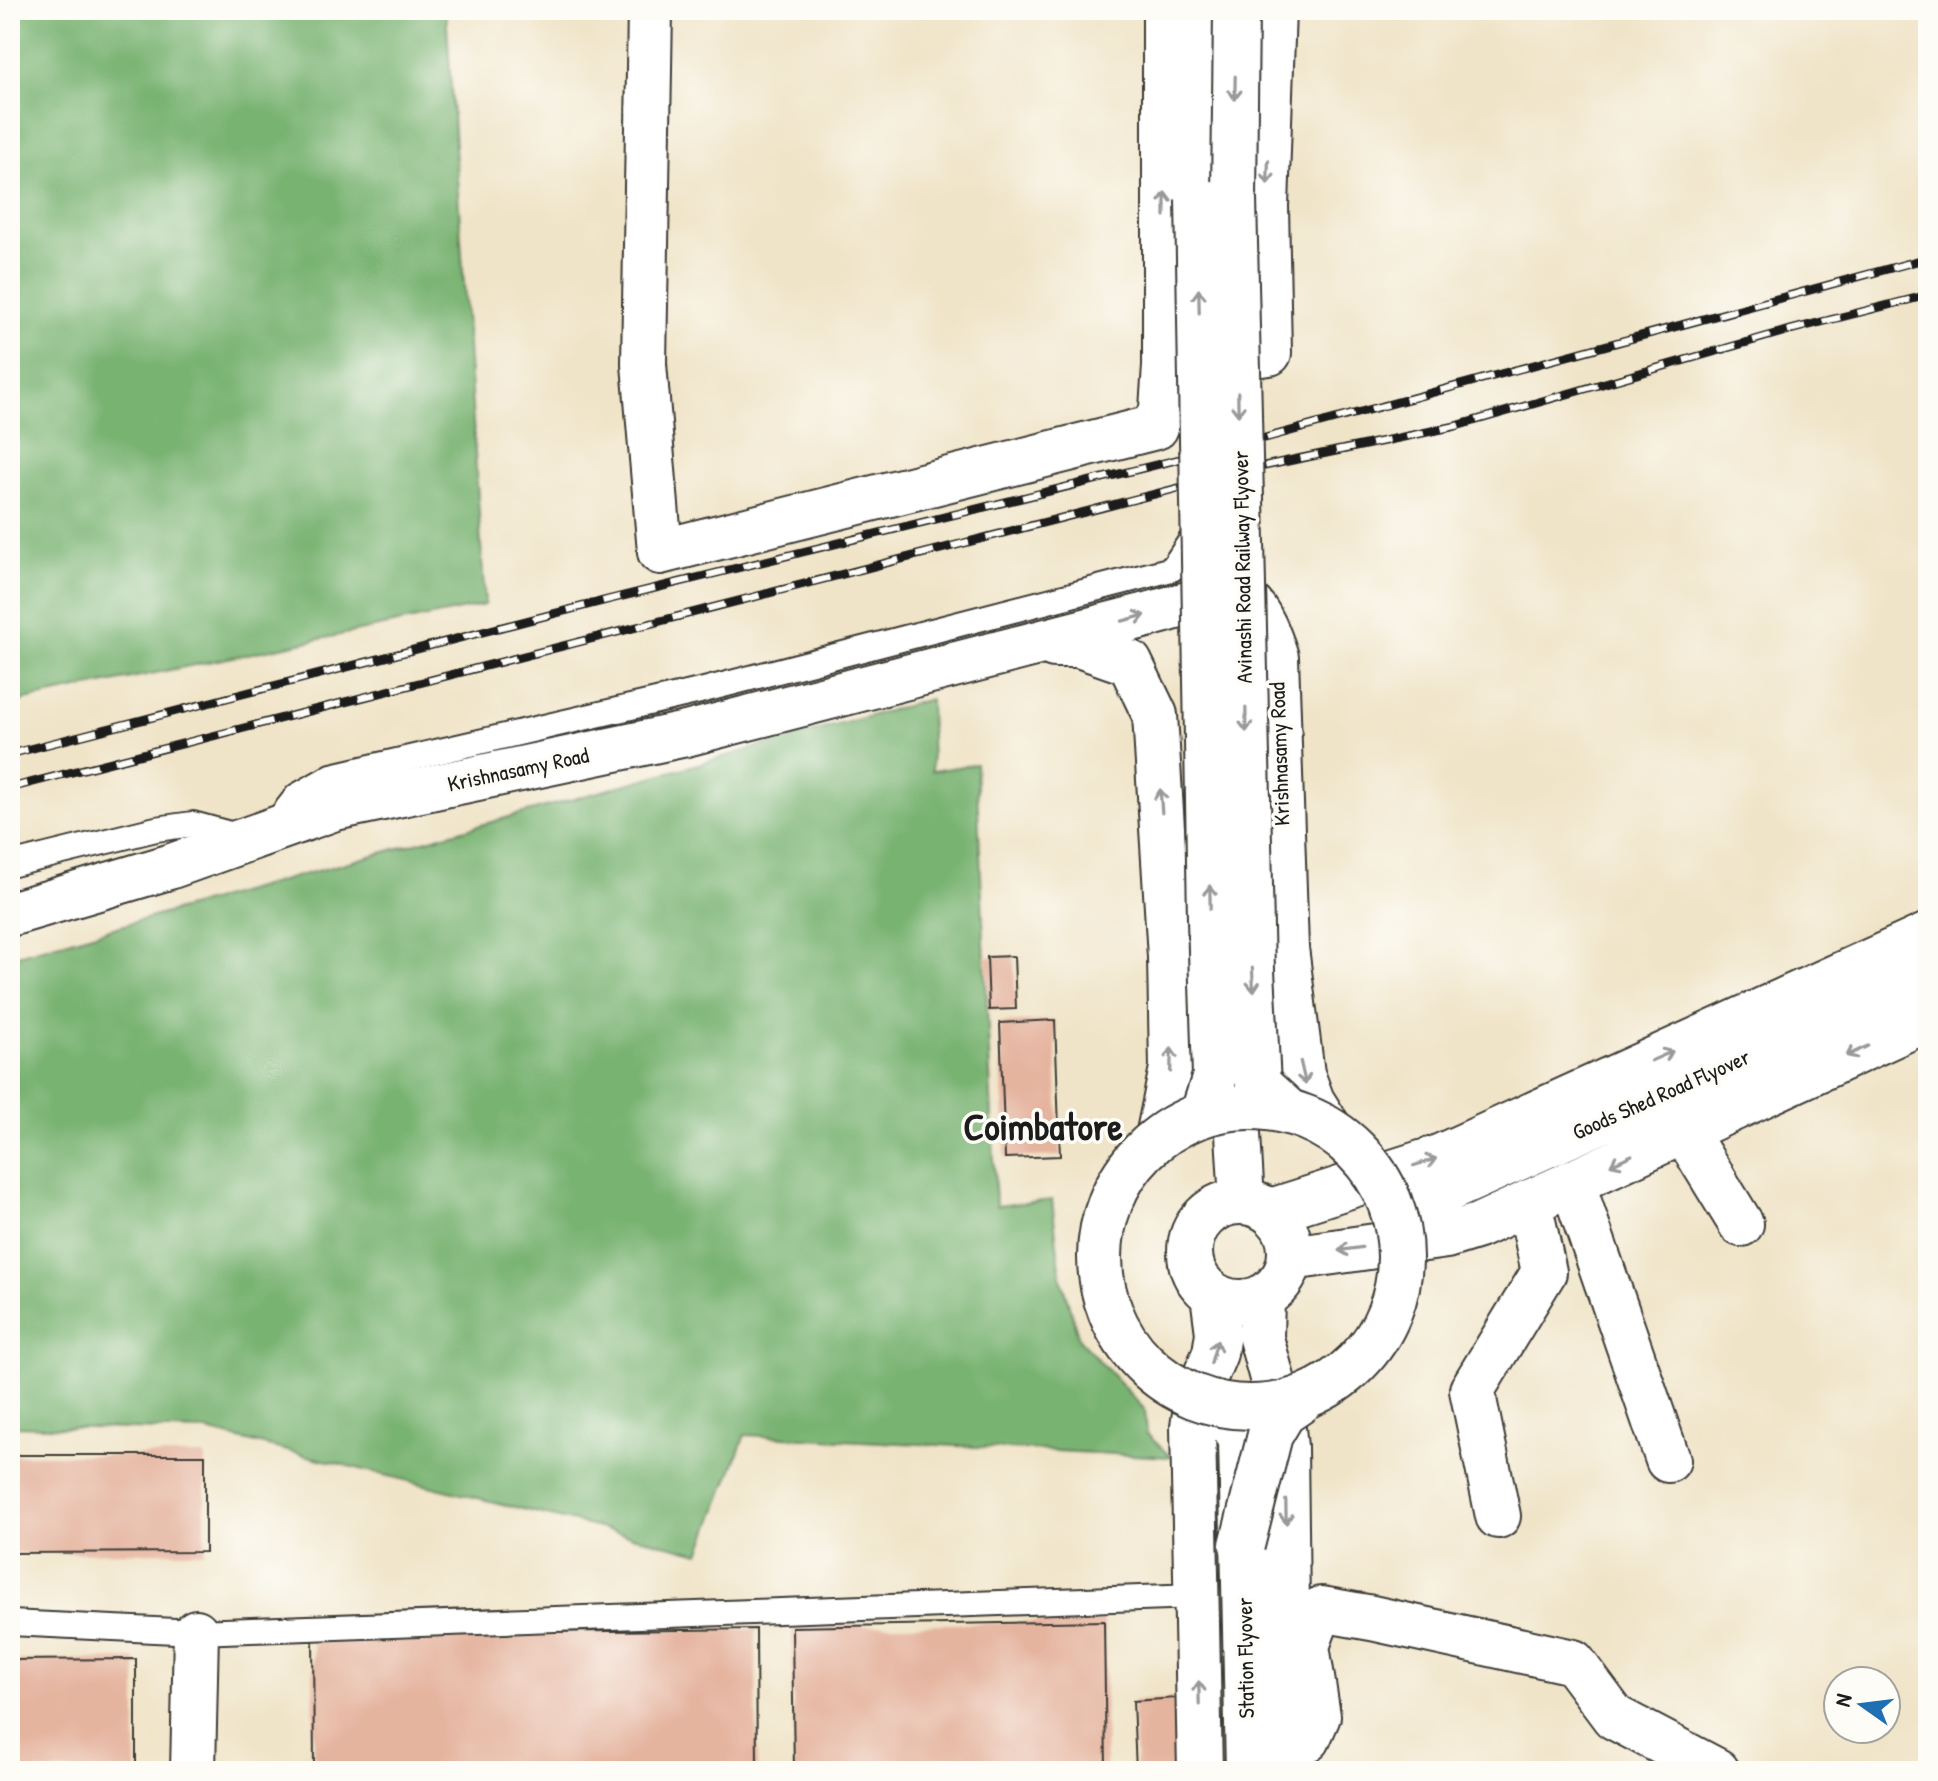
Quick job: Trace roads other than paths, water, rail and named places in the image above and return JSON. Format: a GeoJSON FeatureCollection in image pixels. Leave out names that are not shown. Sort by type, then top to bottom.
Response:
{"type":"FeatureCollection","features":[{"type":"Feature","properties":{"kind":"main road"},"geometry":{"type":"LineString","coordinates":[[650,10],[644,364],[660,552],[1156,427],[1162,409],[1165,366],[1165,10]]}},
{"type":"Feature","properties":{"kind":"main road","name":"Avinashi Road Railway Flyover"},"geometry":{"type":"LineString","coordinates":[[1197,10],[1210,920],[1215,1076],[1220,1115]]}},
{"type":"Feature","properties":{"kind":"main road","name":"Avinashi Road Railway Flyover"},"geometry":{"type":"LineString","coordinates":[[1236,10],[1234,199],[1252,971],[1258,1084],[1288,1111]]}},
{"type":"Feature","properties":{"kind":"main road"},"geometry":{"type":"LineString","coordinates":[[1165,366],[1269,353],[1266,206],[1273,10]]}},
{"type":"Feature","properties":{"kind":"main road","name":"Krishnasamy Road"},"geometry":{"type":"LineString","coordinates":[[10,914],[169,867],[335,808],[686,734],[1223,597],[1247,601],[1268,634],[1276,657],[1286,948],[1302,1074],[1312,1101],[1329,1128]]}},
{"type":"Feature","properties":{"kind":"main road","name":"Krishnasamy Road"},"geometry":{"type":"LineString","coordinates":[[1032,646],[1079,645],[1130,663],[1155,715],[1170,957],[1172,1068],[1158,1137]]}},
{"type":"Feature","properties":{"kind":"main road"},"geometry":{"type":"LineString","coordinates":[[1220,1115],[1256,1206],[1283,1224],[1290,1240],[1291,1258],[1286,1274],[1276,1288],[1246,1303],[1229,1302],[1213,1295],[1192,1270],[1189,1253],[1191,1237],[1199,1222],[1211,1210],[1226,1203],[1256,1206],[1437,1158],[1928,935]]}},
{"type":"Feature","properties":{"kind":"main road","name":"Goods Shed Road Flyover"},"geometry":{"type":"LineString","coordinates":[[1394,1214],[1928,974]]}},
{"type":"Feature","properties":{"kind":"main road"},"geometry":{"type":"LineString","coordinates":[[1291,1258],[1446,1236],[1478,1226],[1928,1019]]}},
{"type":"Feature","properties":{"kind":"main road","name":"Station Flyover"},"geometry":{"type":"LineString","coordinates":[[1242,1545],[1270,1435],[1283,1413],[1341,1377],[1373,1344],[1393,1304],[1401,1258],[1394,1214],[1379,1180],[1357,1151],[1329,1128],[1288,1111],[1246,1106],[1158,1137],[1125,1174],[1104,1219],[1100,1269],[1111,1317],[1138,1359],[1176,1390],[1223,1406],[1263,1408],[1302,1400]]}},
{"type":"Feature","properties":{"kind":"main road"},"geometry":{"type":"LineString","coordinates":[[1684,1131],[1741,1224]]}},
{"type":"Feature","properties":{"kind":"main road"},"geometry":{"type":"LineString","coordinates":[[1572,1182],[1668,1460]]}},
{"type":"Feature","properties":{"kind":"main road"},"geometry":{"type":"LineString","coordinates":[[1498,1516],[1472,1390],[1544,1272],[1529,1202]]}},
{"type":"Feature","properties":{"kind":"main road"},"geometry":{"type":"LineString","coordinates":[[1200,1771],[1193,1427],[1198,1394],[1215,1353],[1218,1333],[1213,1295]]}},
{"type":"Feature","properties":{"kind":"main road"},"geometry":{"type":"LineString","coordinates":[[1262,1297],[1261,1338],[1281,1411],[1285,1447],[1289,1754]]}},
{"type":"Feature","properties":{"kind":"main road","name":"Station Flyover"},"geometry":{"type":"LineString","coordinates":[[1223,1406],[1241,1440],[1248,1771]]}},
{"type":"Feature","properties":{"kind":"main road"},"geometry":{"type":"LineString","coordinates":[[1289,1754],[1308,1739],[1318,1716],[1307,1646],[1321,1609],[1573,1662],[1614,1717],[1717,1771]]}},
{"type":"Feature","properties":{"kind":"main road"},"geometry":{"type":"LineString","coordinates":[[193,1771],[196,1632]]}},
{"type":"Feature","properties":{"kind":"lane"},"geometry":{"type":"LineString","coordinates":[[10,865],[156,829],[193,824],[258,836],[297,796],[332,776],[700,691],[1172,569],[1217,499]]}},
{"type":"Feature","properties":{"kind":"lane"},"geometry":{"type":"LineString","coordinates":[[10,1623],[196,1632],[1197,1596]]}},
{"type":"Feature","properties":{"kind":"railway"},"geometry":{"type":"LineString","coordinates":[[10,754],[607,600],[1265,438],[1928,258]]}},
{"type":"Feature","properties":{"kind":"railway"},"geometry":{"type":"LineString","coordinates":[[10,788],[1264,466],[1456,426],[1786,331],[1928,295]]}},
{"type":"Feature","properties":{"kind":"district","name":"Coimbatore"},"geometry":{"type":"Point","coordinates":[1043,1126]}}]}
